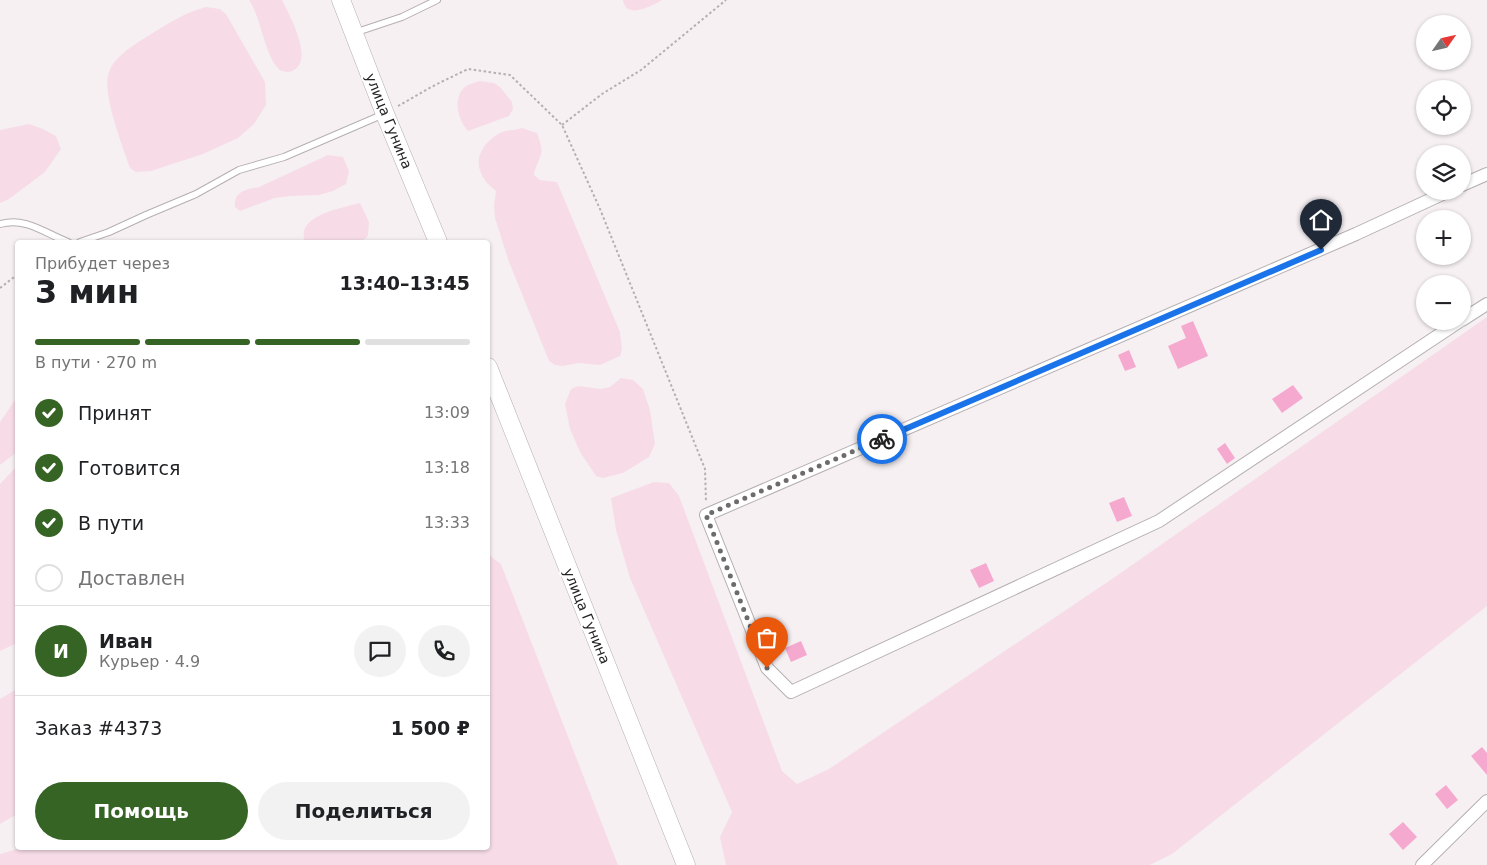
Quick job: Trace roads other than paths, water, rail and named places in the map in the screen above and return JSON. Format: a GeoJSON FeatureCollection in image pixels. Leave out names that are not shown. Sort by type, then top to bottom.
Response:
{"type":"FeatureCollection","features":[{"type":"Feature","properties":{"kind":"main road","name":"улица Гунина"},"geometry":{"type":"LineString","coordinates":[[341,0],[385,114],[437,240]]}},
{"type":"Feature","properties":{"kind":"main road","name":"улица Гунина"},"geometry":{"type":"LineString","coordinates":[[490,372],[686,865]]}},
{"type":"Feature","properties":{"kind":"street"},"geometry":{"type":"LineString","coordinates":[[1471,181],[1487,174]]}},
{"type":"Feature","properties":{"kind":"street"},"geometry":{"type":"LineString","coordinates":[[1429,200],[1338,242],[706,515],[767,668],[791,692],[1159,521],[1446,330]]}},
{"type":"Feature","properties":{"kind":"street"},"geometry":{"type":"LineString","coordinates":[[1471,314],[1487,304]]}},
{"type":"Feature","properties":{"kind":"street"},"geometry":{"type":"LineString","coordinates":[[1422,865],[1487,801]]}},
{"type":"Feature","properties":{"kind":"lane"},"geometry":{"type":"LineString","coordinates":[[354,33],[402,17],[436,0]]}},
{"type":"Feature","properties":{"kind":"lane"},"geometry":{"type":"LineString","coordinates":[[86,240],[109,232],[196,194],[239,170],[284,157],[385,114]]}},
{"type":"Feature","properties":{"kind":"lane"},"geometry":{"type":"LineString","coordinates":[[0,224],[7,222],[24,223],[38,227],[64,240]]}}]}
